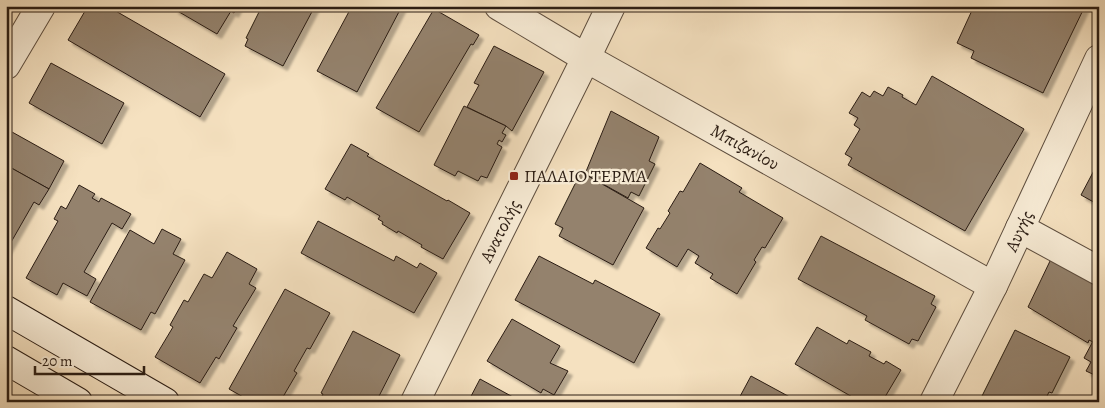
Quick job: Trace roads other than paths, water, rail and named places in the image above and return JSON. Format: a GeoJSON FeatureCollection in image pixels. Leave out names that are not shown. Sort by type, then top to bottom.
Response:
{"type":"FeatureCollection","features":[{"type":"Feature","properties":{"kind":"street"},"geometry":{"type":"LineString","coordinates":[[6,65],[41,6]]}},
{"type":"Feature","properties":{"kind":"street","name":"Μπιζανίου"},"geometry":{"type":"LineString","coordinates":[[499,6],[586,58],[993,286]]}},
{"type":"Feature","properties":{"kind":"street","name":"Ανατολής"},"geometry":{"type":"LineString","coordinates":[[414,402],[611,6]]}},
{"type":"Feature","properties":{"kind":"street","name":"Αυγής"},"geometry":{"type":"LineString","coordinates":[[934,402],[993,286],[1099,59]]}},
{"type":"Feature","properties":{"kind":"street"},"geometry":{"type":"LineString","coordinates":[[1020,228],[1099,270]]}},
{"type":"Feature","properties":{"kind":"street"},"geometry":{"type":"LineString","coordinates":[[6,310],[164,402]]}},
{"type":"Feature","properties":{"kind":"street"},"geometry":{"type":"LineString","coordinates":[[6,360],[78,402]]}},
{"type":"Feature","properties":{"kind":"place","name":"ΠΑΛΑΙΟ ΤΕΡΜΑ"},"geometry":{"type":"Point","coordinates":[514,176]}}]}
